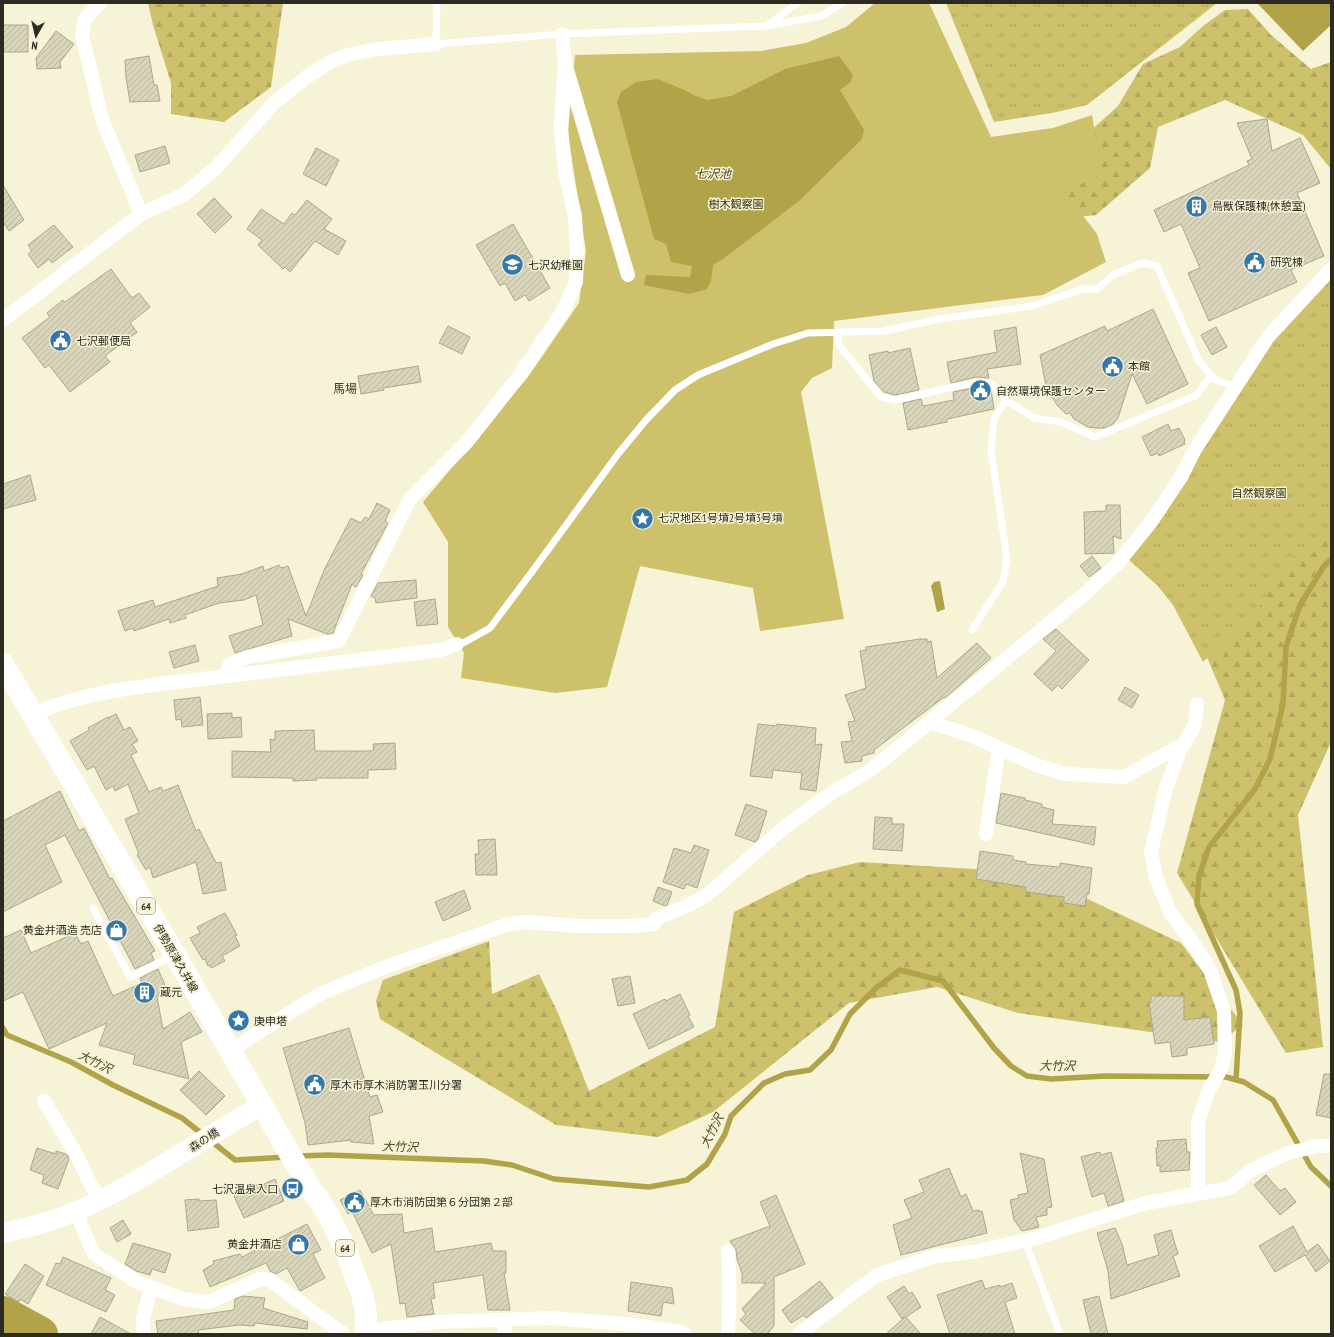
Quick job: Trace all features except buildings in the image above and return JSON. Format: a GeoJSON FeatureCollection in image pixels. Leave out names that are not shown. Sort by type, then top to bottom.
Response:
{"type":"FeatureCollection","features":[{"type":"Feature","properties":{"kind":"main road","name":"伊勢原津久井線"},"geometry":{"type":"LineString","coordinates":[[3,664],[175,955],[287,1150],[328,1216],[346,1251],[362,1294],[366,1313],[366,1332]]}},
{"type":"Feature","properties":{"kind":"street"},"geometry":{"type":"LineString","coordinates":[[100,3],[85,19],[82,35],[102,119],[141,214]]}},
{"type":"Feature","properties":{"kind":"street"},"geometry":{"type":"LineString","coordinates":[[226,676],[230,664],[246,657],[339,642],[410,499],[467,442],[519,376],[563,312],[576,282],[577,255],[574,216],[565,172],[561,127],[565,63],[562,34]]}},
{"type":"Feature","properties":{"kind":"street"},"geometry":{"type":"LineString","coordinates":[[3,320],[141,214],[183,195],[216,168],[273,104],[304,78],[330,62],[347,55],[378,49],[436,44]]}},
{"type":"Feature","properties":{"kind":"street"},"geometry":{"type":"LineString","coordinates":[[565,63],[628,275]]}},
{"type":"Feature","properties":{"kind":"street"},"geometry":{"type":"LineString","coordinates":[[231,1052],[254,1035],[320,994],[386,968],[506,925],[525,922],[580,926],[654,924],[657,918],[687,906],[707,895],[786,826],[833,792],[871,770],[1086,593],[1117,564],[1146,529],[1171,493],[1194,451],[1234,387],[1268,337],[1331,268]]}},
{"type":"Feature","properties":{"kind":"street"},"geometry":{"type":"LineString","coordinates":[[33,714],[55,704],[144,686],[441,650],[457,644]]}},
{"type":"Feature","properties":{"kind":"street"},"geometry":{"type":"LineString","coordinates":[[1197,704],[1195,725],[1180,750],[1166,788],[1151,852],[1156,878],[1170,912],[1195,946],[1210,970],[1224,1011],[1225,1053],[1222,1069],[1208,1092],[1198,1121],[1198,1194]]}},
{"type":"Feature","properties":{"kind":"street"},"geometry":{"type":"LineString","coordinates":[[929,722],[970,735],[1039,766],[1066,774],[1124,777],[1185,743]]}},
{"type":"Feature","properties":{"kind":"street"},"geometry":{"type":"LineString","coordinates":[[986,834],[999,748]]}},
{"type":"Feature","properties":{"kind":"street"},"geometry":{"type":"LineString","coordinates":[[44,1101],[75,1152],[91,1185],[100,1199]]}},
{"type":"Feature","properties":{"kind":"street","name":"森の橋"},"geometry":{"type":"LineString","coordinates":[[3,1234],[23,1229],[78,1210],[183,1153],[262,1105]]}},
{"type":"Feature","properties":{"kind":"street"},"geometry":{"type":"LineString","coordinates":[[799,1334],[877,1275],[936,1256],[973,1252],[1025,1241],[1058,1232],[1146,1203],[1230,1188],[1250,1172],[1285,1154],[1324,1146]]}},
{"type":"Feature","properties":{"kind":"street"},"geometry":{"type":"LineString","coordinates":[[78,1210],[81,1225],[94,1254],[137,1282],[184,1299],[209,1302],[260,1279],[270,1280],[343,1334]]}},
{"type":"Feature","properties":{"kind":"street"},"geometry":{"type":"LineString","coordinates":[[728,1251],[730,1280],[728,1334]]}},
{"type":"Feature","properties":{"kind":"street"},"geometry":{"type":"LineString","coordinates":[[144,1334],[144,1319],[151,1287]]}},
{"type":"Feature","properties":{"kind":"street"},"geometry":{"type":"LineString","coordinates":[[366,1332],[437,1322],[551,1318],[636,1325],[685,1334]]}},
{"type":"Feature","properties":{"kind":"street"},"geometry":{"type":"LineString","coordinates":[[503,1320],[505,1334]]}},
{"type":"Feature","properties":{"kind":"lane"},"geometry":{"type":"LineString","coordinates":[[437,3],[436,44],[562,34],[766,26],[821,16],[843,3]]}},
{"type":"Feature","properties":{"kind":"lane"},"geometry":{"type":"LineString","coordinates":[[766,26],[798,3]]}},
{"type":"Feature","properties":{"kind":"lane"},"geometry":{"type":"LineString","coordinates":[[457,644],[465,642],[490,628],[618,454],[646,420],[675,390],[698,375],[773,344],[808,333],[884,331],[940,319],[1032,306],[1083,289],[1097,289],[1114,274],[1144,263],[1157,266],[1198,361],[1214,379],[1234,387]]}},
{"type":"Feature","properties":{"kind":"lane"},"geometry":{"type":"LineString","coordinates":[[837,332],[839,345],[881,397],[895,400],[976,382],[992,384],[1006,400],[1034,418],[1061,422],[1095,437],[1197,395],[1211,375]]}},
{"type":"Feature","properties":{"kind":"lane"},"geometry":{"type":"LineString","coordinates":[[972,630],[1003,582],[1007,559],[991,450],[994,419],[1006,400]]}},
{"type":"Feature","properties":{"kind":"lane"},"geometry":{"type":"LineString","coordinates":[[93,908],[130,977],[175,955]]}},
{"type":"Feature","properties":{"kind":"lane"},"geometry":{"type":"LineString","coordinates":[[1025,1241],[1060,1334]]}},
{"type":"Feature","properties":{"kind":"green space"},"geometry":{"type":"Polygon","coordinates":[[[148,3],[283,3],[271,87],[224,122],[171,114],[171,83],[153,25],[148,3]]]}},
{"type":"Feature","properties":{"kind":"green space","name":"樹木観察園"},"geometry":{"type":"Polygon","coordinates":[[[875,3],[929,3],[991,137],[1053,128],[1092,115],[1102,173],[1065,192],[1097,234],[1106,262],[1043,295],[834,321],[832,368],[812,378],[801,392],[844,619],[760,631],[753,588],[640,566],[607,687],[555,693],[461,678],[464,653],[448,627],[448,542],[423,502],[528,377],[579,303],[586,251],[568,133],[575,55],[761,51],[806,43],[846,27],[875,3]]]}},
{"type":"Feature","properties":{"kind":"green space"},"geometry":{"type":"Polygon","coordinates":[[[946,3],[1217,3],[1087,105],[1052,113],[994,122],[946,3]]]}},
{"type":"Feature","properties":{"kind":"green space"},"geometry":{"type":"Polygon","coordinates":[[[1248,9],[1271,35],[1311,69],[1331,62],[1331,169],[1303,135],[1225,100],[1158,127],[1150,168],[1096,215],[1075,217],[970,153],[1066,153],[1118,106],[1143,64],[1180,47],[1203,26],[1225,10],[1248,9]]]}},
{"type":"Feature","properties":{"kind":"green space","name":"自然観察園"},"geometry":{"type":"Polygon","coordinates":[[[1331,274],[1331,536],[1287,560],[1256,613],[1203,662],[1173,605],[1158,586],[1128,559],[1272,337],[1331,274]]]}},
{"type":"Feature","properties":{"kind":"green space"},"geometry":{"type":"Polygon","coordinates":[[[1331,515],[1331,742],[1298,815],[1323,1047],[1286,1053],[1177,873],[1225,700],[1172,574],[1331,515]]]}},
{"type":"Feature","properties":{"kind":"green space"},"geometry":{"type":"Polygon","coordinates":[[[860,862],[990,870],[1077,894],[1181,943],[1243,1025],[1220,1042],[1018,1013],[937,987],[849,1003],[713,1112],[658,1137],[556,1125],[380,1019],[376,1001],[383,980],[489,941],[492,994],[539,974],[558,1013],[589,1091],[715,1027],[734,912],[808,875],[860,862]]]}},
{"type":"Feature","properties":{"kind":"water"},"geometry":{"type":"Polygon","coordinates":[[[1331,3],[1331,25],[1303,51],[1258,4],[1331,3]]]}},
{"type":"Feature","properties":{"kind":"water","name":"七沢池"},"geometry":{"type":"Polygon","coordinates":[[[839,56],[853,75],[850,83],[840,90],[864,130],[862,139],[799,201],[713,265],[711,281],[707,289],[689,294],[644,285],[646,275],[690,277],[692,266],[671,262],[666,244],[654,239],[617,102],[621,92],[636,82],[657,79],[707,100],[731,96],[785,69],[839,56]]]}},
{"type":"Feature","properties":{"kind":"water"},"geometry":{"type":"Polygon","coordinates":[[[940,581],[945,609],[937,612],[931,586],[934,582],[940,581]]]}},
{"type":"Feature","properties":{"kind":"waterway"},"geometry":{"type":"LineString","coordinates":[[1236,1080],[1240,1013],[1236,990],[1197,904],[1199,876],[1209,847],[1255,789],[1270,759],[1283,704],[1286,646],[1300,605],[1324,566],[1331,559]]}},
{"type":"Feature","properties":{"kind":"waterway","name":"大竹沢"},"geometry":{"type":"LineString","coordinates":[[297,1156],[328,1155],[484,1161],[512,1165],[554,1179],[649,1187],[687,1180],[707,1164],[725,1134],[731,1116],[764,1083],[785,1074],[810,1070],[831,1050],[850,1014],[876,988],[900,970],[943,981],[994,1048],[1011,1066],[1027,1076],[1051,1079],[1105,1076],[1226,1077],[1244,1082],[1273,1100],[1311,1167],[1331,1186]]}},
{"type":"Feature","properties":{"kind":"waterway","name":"大竹沢"},"geometry":{"type":"LineString","coordinates":[[3,1028],[7,1035],[71,1062],[113,1085],[182,1118],[235,1160],[286,1157]]}},
{"type":"Feature","properties":{"kind":"waterway"},"geometry":{"type":"LineString","coordinates":[[3,1313],[41,1334]]}},
{"type":"Feature","properties":{"kind":"place","name":"鳥獣保護棟(休憩室)"},"geometry":{"type":"Point","coordinates":[1196,206]}},
{"type":"Feature","properties":{"kind":"place","name":"研究棟"},"geometry":{"type":"Point","coordinates":[1254,262]}},
{"type":"Feature","properties":{"kind":"place","name":"七沢幼稚園"},"geometry":{"type":"Point","coordinates":[513,265]}},
{"type":"Feature","properties":{"kind":"place","name":"七沢郵便局"},"geometry":{"type":"Point","coordinates":[60,341]}},
{"type":"Feature","properties":{"kind":"place","name":"本館"},"geometry":{"type":"Point","coordinates":[1112,366]}},
{"type":"Feature","properties":{"kind":"place","name":"自然環境保護センター"},"geometry":{"type":"Point","coordinates":[980,391]}},
{"type":"Feature","properties":{"kind":"place","name":"七沢地区1号墳2号墳3号墳"},"geometry":{"type":"Point","coordinates":[643,518]}},
{"type":"Feature","properties":{"kind":"place","name":"黄金井酒造 売店"},"geometry":{"type":"Point","coordinates":[117,930]}},
{"type":"Feature","properties":{"kind":"place","name":"蔵元"},"geometry":{"type":"Point","coordinates":[144,992]}},
{"type":"Feature","properties":{"kind":"place","name":"庚申塔"},"geometry":{"type":"Point","coordinates":[238,1021]}},
{"type":"Feature","properties":{"kind":"place","name":"厚木市厚木消防署玉川分署"},"geometry":{"type":"Point","coordinates":[314,1085]}},
{"type":"Feature","properties":{"kind":"place","name":"七沢温泉入口"},"geometry":{"type":"Point","coordinates":[293,1189]}},
{"type":"Feature","properties":{"kind":"place","name":"厚木市消防団第６分団第２部"},"geometry":{"type":"Point","coordinates":[354,1202]}},
{"type":"Feature","properties":{"kind":"place","name":"黄金井酒店"},"geometry":{"type":"Point","coordinates":[298,1244]}},
{"type":"Feature","properties":{"kind":"district","name":"馬場"},"geometry":{"type":"Point","coordinates":[345,389]}}]}
